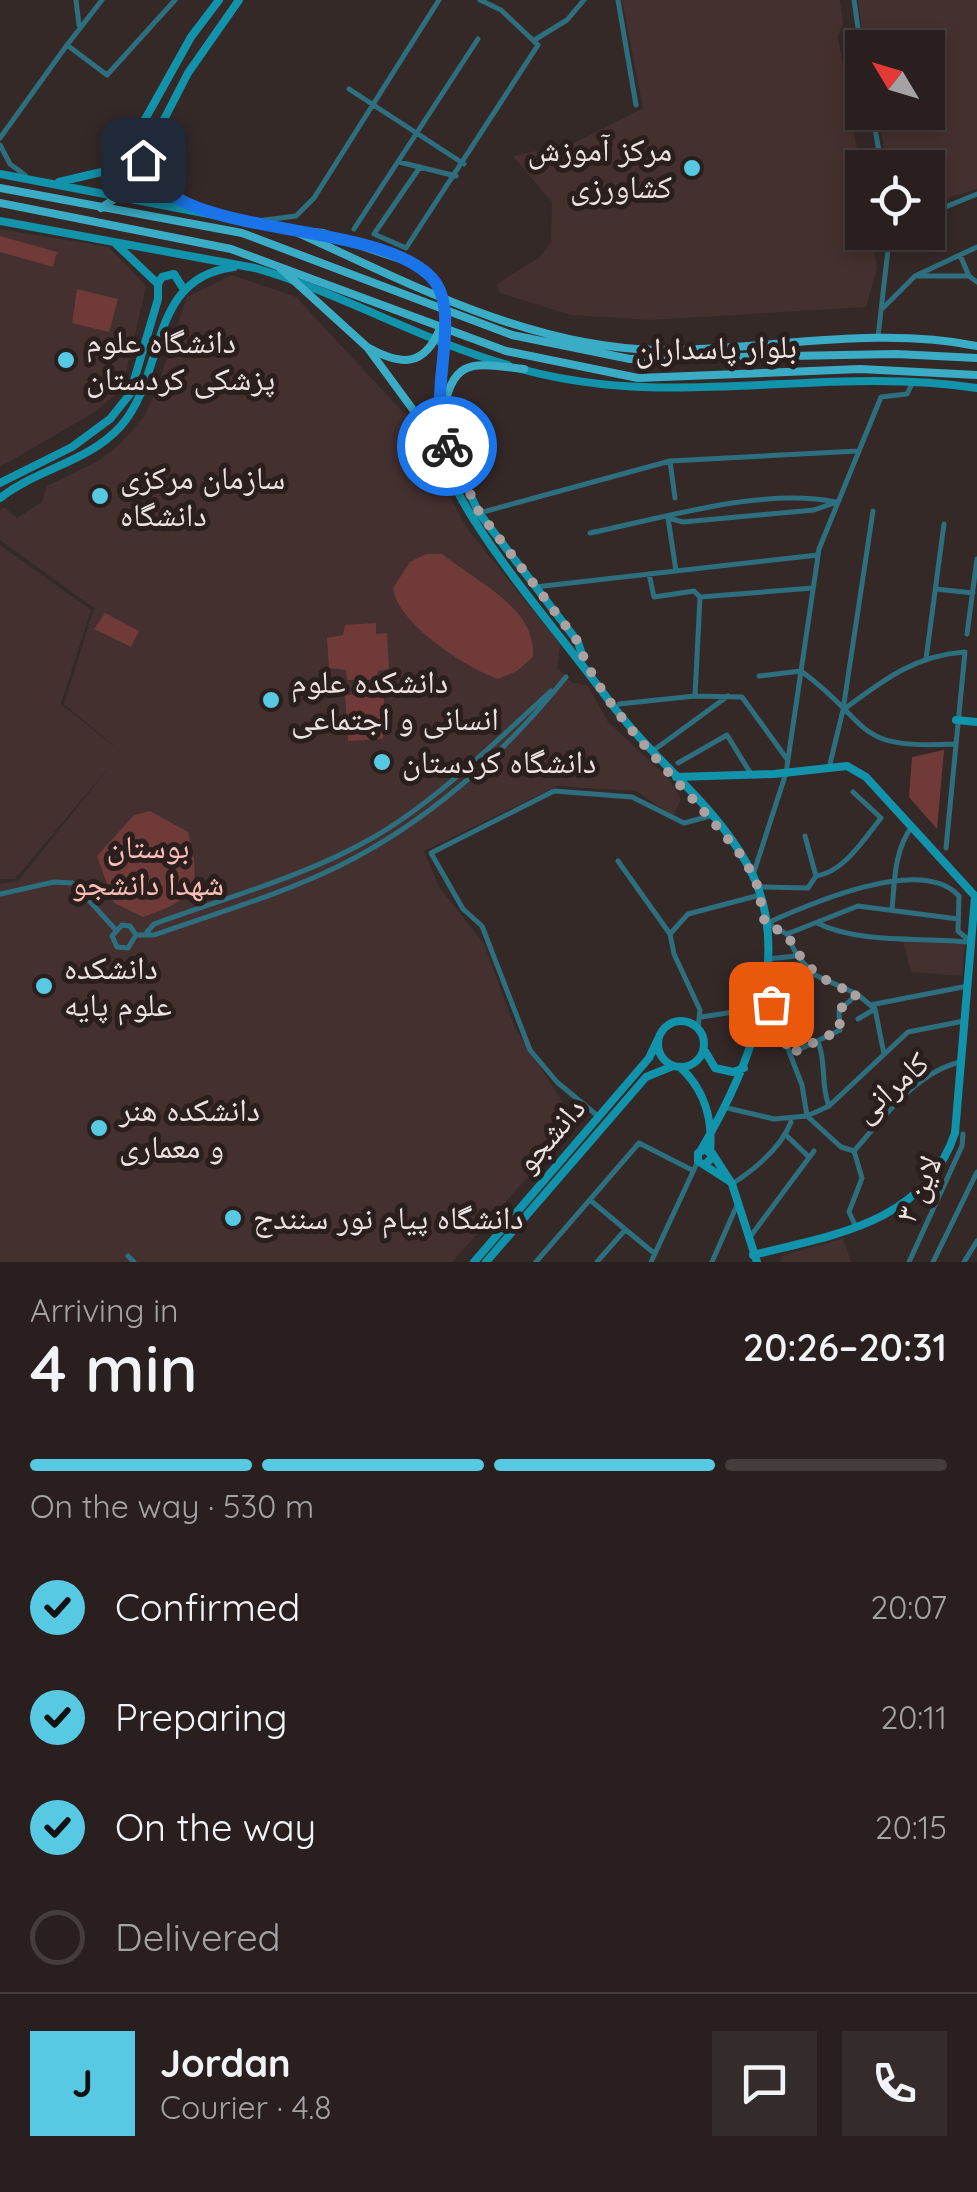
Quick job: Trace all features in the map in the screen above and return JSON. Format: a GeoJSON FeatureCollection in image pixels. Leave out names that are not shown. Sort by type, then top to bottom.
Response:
{"type":"FeatureCollection","features":[{"type":"Feature","properties":{"kind":"main road","name":"بلوار پاسداران"},"geometry":{"type":"LineString","coordinates":[[0,188],[242,232],[512,335],[630,359],[943,355],[977,358]]}},
{"type":"Feature","properties":{"kind":"main road"},"geometry":{"type":"LineString","coordinates":[[100,208],[120,195]]}},
{"type":"Feature","properties":{"kind":"main road","name":"بلوار پاسداران"},"geometry":{"type":"LineString","coordinates":[[0,203],[231,248],[506,351],[638,378],[860,369],[977,375]]}},
{"type":"Feature","properties":{"kind":"main road"},"geometry":{"type":"LineString","coordinates":[[292,230],[323,233],[409,262],[430,276],[442,294],[444,318],[437,399],[440,432]]}},
{"type":"Feature","properties":{"kind":"main road"},"geometry":{"type":"LineString","coordinates":[[292,230],[438,295],[570,339],[654,350],[878,340],[977,348]]}},
{"type":"Feature","properties":{"kind":"main road"},"geometry":{"type":"LineString","coordinates":[[275,263],[366,347],[426,426]]}},
{"type":"Feature","properties":{"kind":"main road"},"geometry":{"type":"LineString","coordinates":[[366,347],[392,361],[417,358],[428,350],[444,318]]}},
{"type":"Feature","properties":{"kind":"main road"},"geometry":{"type":"LineString","coordinates":[[536,340],[538,329]]}},
{"type":"Feature","properties":{"kind":"main road"},"geometry":{"type":"LineString","coordinates":[[943,355],[977,348]]}},
{"type":"Feature","properties":{"kind":"main road"},"geometry":{"type":"LineString","coordinates":[[440,432],[446,399],[462,367],[475,364],[524,370]]}},
{"type":"Feature","properties":{"kind":"street"},"geometry":{"type":"LineString","coordinates":[[76,0],[79,25]]}},
{"type":"Feature","properties":{"kind":"street"},"geometry":{"type":"LineString","coordinates":[[66,46],[108,75],[176,0]]}},
{"type":"Feature","properties":{"kind":"street"},"geometry":{"type":"LineString","coordinates":[[98,1],[0,141],[10,164],[41,182],[88,178],[110,170],[124,157],[191,37],[219,0]]}},
{"type":"Feature","properties":{"kind":"street"},"geometry":{"type":"LineString","coordinates":[[124,157],[124,166],[134,171],[195,61],[239,0]]}},
{"type":"Feature","properties":{"kind":"street"},"geometry":{"type":"LineString","coordinates":[[254,222],[296,216],[308,206],[440,0]]}},
{"type":"Feature","properties":{"kind":"street"},"geometry":{"type":"LineString","coordinates":[[420,167],[374,234],[406,248],[538,46],[536,39],[501,10],[480,0]]}},
{"type":"Feature","properties":{"kind":"street"},"geometry":{"type":"LineString","coordinates":[[536,39],[566,20],[584,0]]}},
{"type":"Feature","properties":{"kind":"street"},"geometry":{"type":"LineString","coordinates":[[618,0],[636,104]]}},
{"type":"Feature","properties":{"kind":"street"},"geometry":{"type":"LineString","coordinates":[[854,0],[858,30]]}},
{"type":"Feature","properties":{"kind":"street"},"geometry":{"type":"LineString","coordinates":[[354,229],[478,39]]}},
{"type":"Feature","properties":{"kind":"street"},"geometry":{"type":"LineString","coordinates":[[349,89],[464,164]]}},
{"type":"Feature","properties":{"kind":"street"},"geometry":{"type":"LineString","coordinates":[[143,160],[148,179],[163,193],[202,211]]}},
{"type":"Feature","properties":{"kind":"street"},"geometry":{"type":"LineString","coordinates":[[399,162],[456,176]]}},
{"type":"Feature","properties":{"kind":"street"},"geometry":{"type":"LineString","coordinates":[[0,174],[292,230]]}},
{"type":"Feature","properties":{"kind":"street"},"geometry":{"type":"LineString","coordinates":[[945,208],[976,197]]}},
{"type":"Feature","properties":{"kind":"street"},"geometry":{"type":"LineString","coordinates":[[0,221],[243,266],[295,280],[404,330],[560,380],[647,390],[851,378],[977,388]]}},
{"type":"Feature","properties":{"kind":"street"},"geometry":{"type":"LineString","coordinates":[[113,241],[158,284]]}},
{"type":"Feature","properties":{"kind":"street"},"geometry":{"type":"LineString","coordinates":[[883,308],[915,276],[977,247]]}},
{"type":"Feature","properties":{"kind":"street"},"geometry":{"type":"LineString","coordinates":[[878,340],[888,250]]}},
{"type":"Feature","properties":{"kind":"street"},"geometry":{"type":"LineString","coordinates":[[960,255],[969,276],[977,282]]}},
{"type":"Feature","properties":{"kind":"street"},"geometry":{"type":"LineString","coordinates":[[0,498],[100,445],[120,427],[140,399],[172,305],[183,288],[219,269],[243,266]]}},
{"type":"Feature","properties":{"kind":"street"},"geometry":{"type":"LineString","coordinates":[[0,483],[72,447],[110,420],[130,394],[138,372],[158,284],[170,274],[181,280],[183,288]]}},
{"type":"Feature","properties":{"kind":"street"},"geometry":{"type":"LineString","coordinates":[[915,276],[969,276]]}},
{"type":"Feature","properties":{"kind":"street"},"geometry":{"type":"LineString","coordinates":[[753,875],[786,773],[818,555],[881,397],[906,394],[914,381]]}},
{"type":"Feature","properties":{"kind":"street"},"geometry":{"type":"LineString","coordinates":[[426,426],[472,517],[584,662],[609,701],[710,816],[753,875],[759,891],[767,959],[760,1008],[744,1068],[712,1131],[708,1151],[712,1160],[692,1170],[651,1262]]}},
{"type":"Feature","properties":{"kind":"street"},"geometry":{"type":"LineString","coordinates":[[440,432],[479,512],[578,642],[584,662]]}},
{"type":"Feature","properties":{"kind":"street"},"geometry":{"type":"LineString","coordinates":[[479,512],[670,461],[858,451]]}},
{"type":"Feature","properties":{"kind":"street"},"geometry":{"type":"LineString","coordinates":[[670,461],[676,498]]}},
{"type":"Feature","properties":{"kind":"street"},"geometry":{"type":"LineString","coordinates":[[590,533],[668,518],[683,510],[792,499],[836,502]]}},
{"type":"Feature","properties":{"kind":"street"},"geometry":{"type":"LineString","coordinates":[[668,518],[682,522],[814,510],[836,502]]}},
{"type":"Feature","properties":{"kind":"street"},"geometry":{"type":"LineString","coordinates":[[829,768],[843,710],[873,511]]}},
{"type":"Feature","properties":{"kind":"street"},"geometry":{"type":"LineString","coordinates":[[668,518],[676,571]]}},
{"type":"Feature","properties":{"kind":"street"},"geometry":{"type":"LineString","coordinates":[[926,659],[944,524]]}},
{"type":"Feature","properties":{"kind":"street"},"geometry":{"type":"LineString","coordinates":[[535,586],[818,555]]}},
{"type":"Feature","properties":{"kind":"street"},"geometry":{"type":"LineString","coordinates":[[967,634],[977,559]]}},
{"type":"Feature","properties":{"kind":"street"},"geometry":{"type":"LineString","coordinates":[[649,574],[654,597],[812,588]]}},
{"type":"Feature","properties":{"kind":"street"},"geometry":{"type":"LineString","coordinates":[[935,589],[973,593]]}},
{"type":"Feature","properties":{"kind":"street"},"geometry":{"type":"LineString","coordinates":[[695,696],[700,597]]}},
{"type":"Feature","properties":{"kind":"street"},"geometry":{"type":"LineString","coordinates":[[843,710],[900,668],[965,652],[946,848]]}},
{"type":"Feature","properties":{"kind":"street"},"geometry":{"type":"LineString","coordinates":[[115,929],[112,940],[120,948],[132,946],[136,936],[154,924],[330,859],[376,836],[430,796],[584,662]]}},
{"type":"Feature","properties":{"kind":"street"},"geometry":{"type":"LineString","coordinates":[[759,676],[801,672],[865,732],[884,742],[906,746],[954,744]]}},
{"type":"Feature","properties":{"kind":"street"},"geometry":{"type":"LineString","coordinates":[[147,932],[154,935],[288,889],[391,838],[508,744],[566,677]]}},
{"type":"Feature","properties":{"kind":"street"},"geometry":{"type":"LineString","coordinates":[[654,750],[730,694]]}},
{"type":"Feature","properties":{"kind":"street"},"geometry":{"type":"LineString","coordinates":[[619,704],[730,694],[742,697],[787,759]]}},
{"type":"Feature","properties":{"kind":"street"},"geometry":{"type":"LineString","coordinates":[[956,720],[977,722]]}},
{"type":"Feature","properties":{"kind":"street"},"geometry":{"type":"LineString","coordinates":[[678,763],[727,735],[752,775]]}},
{"type":"Feature","properties":{"kind":"street"},"geometry":{"type":"LineString","coordinates":[[676,777],[786,773],[846,766],[866,777],[976,893],[950,1150],[905,1204],[875,1223],[754,1260],[732,1184],[708,1151]]}},
{"type":"Feature","properties":{"kind":"street"},"geometry":{"type":"LineString","coordinates":[[599,1117],[557,1082],[530,1050],[482,926],[462,908],[431,853],[554,790],[632,797],[684,823],[710,816]]}},
{"type":"Feature","properties":{"kind":"street"},"geometry":{"type":"LineString","coordinates":[[670,934],[688,914],[759,891],[808,888],[816,876],[828,874],[880,818],[853,792]]}},
{"type":"Feature","properties":{"kind":"street"},"geometry":{"type":"LineString","coordinates":[[430,796],[437,803]]}},
{"type":"Feature","properties":{"kind":"street"},"geometry":{"type":"LineString","coordinates":[[892,909],[901,842],[913,825]]}},
{"type":"Feature","properties":{"kind":"street"},"geometry":{"type":"LineString","coordinates":[[804,836],[816,876]]}},
{"type":"Feature","properties":{"kind":"street"},"geometry":{"type":"LineString","coordinates":[[618,860],[670,934],[674,954],[701,1016],[698,1027],[704,1048],[715,1068],[733,1072],[744,1068]]}},
{"type":"Feature","properties":{"kind":"street"},"geometry":{"type":"LineString","coordinates":[[765,924],[882,880],[918,880],[954,890],[959,896],[958,931],[971,942]]}},
{"type":"Feature","properties":{"kind":"street"},"geometry":{"type":"LineString","coordinates":[[0,894],[54,882],[73,883],[115,929]]}},
{"type":"Feature","properties":{"kind":"street"},"geometry":{"type":"LineString","coordinates":[[787,934],[858,906],[958,919]]}},
{"type":"Feature","properties":{"kind":"street"},"geometry":{"type":"LineString","coordinates":[[816,923],[833,931],[879,938],[908,936],[971,942]]}},
{"type":"Feature","properties":{"kind":"street"},"geometry":{"type":"LineString","coordinates":[[765,924],[787,934],[797,956],[815,975],[857,994],[872,1007],[884,1056]]}},
{"type":"Feature","properties":{"kind":"street"},"geometry":{"type":"LineString","coordinates":[[115,929],[126,925],[136,936]]}},
{"type":"Feature","properties":{"kind":"street"},"geometry":{"type":"LineString","coordinates":[[767,959],[797,956]]}},
{"type":"Feature","properties":{"kind":"street"},"geometry":{"type":"LineString","coordinates":[[858,1019],[872,1007],[968,986]]}},
{"type":"Feature","properties":{"kind":"street"},"geometry":{"type":"LineString","coordinates":[[790,1054],[840,1030],[839,1010],[857,994]]}},
{"type":"Feature","properties":{"kind":"street"},"geometry":{"type":"LineString","coordinates":[[771,1004],[807,1116],[841,1147],[854,1151],[862,1178],[849,1212],[856,1227]]}},
{"type":"Feature","properties":{"kind":"street"},"geometry":{"type":"LineString","coordinates":[[701,1016],[760,1008]]}},
{"type":"Feature","properties":{"kind":"street"},"geometry":{"type":"LineString","coordinates":[[698,1027],[676,1021],[659,1037],[662,1057],[701,1092],[712,1131]]}},
{"type":"Feature","properties":{"kind":"street"},"geometry":{"type":"LineString","coordinates":[[723,1107],[791,1120],[807,1116],[829,1106],[900,1038],[916,1028],[964,1021]]}},
{"type":"Feature","properties":{"kind":"street","name":"دانشجو"},"geometry":{"type":"LineString","coordinates":[[474,1262],[649,1058],[659,1037]]}},
{"type":"Feature","properties":{"kind":"street"},"geometry":{"type":"LineString","coordinates":[[818,1042],[825,1058],[822,1070],[829,1106]]}},
{"type":"Feature","properties":{"kind":"street"},"geometry":{"type":"LineString","coordinates":[[676,1066],[698,1060],[704,1048]]}},
{"type":"Feature","properties":{"kind":"street","name":"کامرانی"},"geometry":{"type":"LineString","coordinates":[[854,1151],[916,1086],[945,1066],[961,1062]]}},
{"type":"Feature","properties":{"kind":"street","name":"دانشجو"},"geometry":{"type":"LineString","coordinates":[[486,1262],[646,1077],[676,1066]]}},
{"type":"Feature","properties":{"kind":"street"},"geometry":{"type":"LineString","coordinates":[[732,1184],[753,1170],[786,1134],[791,1120]]}},
{"type":"Feature","properties":{"kind":"street"},"geometry":{"type":"LineString","coordinates":[[748,1239],[812,1154],[786,1134]]}},
{"type":"Feature","properties":{"kind":"street","name":"لاین ۳"},"geometry":{"type":"LineString","coordinates":[[909,1262],[962,1146],[963,1134]]}},
{"type":"Feature","properties":{"kind":"street"},"geometry":{"type":"LineString","coordinates":[[536,1262],[639,1143],[692,1170]]}},
{"type":"Feature","properties":{"kind":"street"},"geometry":{"type":"LineString","coordinates":[[702,1163],[732,1184]]}},
{"type":"Feature","properties":{"kind":"street"},"geometry":{"type":"LineString","coordinates":[[934,1262],[977,1172]]}},
{"type":"Feature","properties":{"kind":"street"},"geometry":{"type":"LineString","coordinates":[[590,1200],[655,1254]]}},
{"type":"Feature","properties":{"kind":"street"},"geometry":{"type":"LineString","coordinates":[[712,1262],[738,1204]]}},
{"type":"Feature","properties":{"kind":"street"},"geometry":{"type":"LineString","coordinates":[[597,1262],[626,1230]]}},
{"type":"Feature","properties":{"kind":"street"},"geometry":{"type":"LineString","coordinates":[[964,1262],[977,1241]]}},
{"type":"Feature","properties":{"kind":"shaded area","name":"مرکز آموزش کشاورزی"},"geometry":{"type":"Polygon","coordinates":[[[622,0],[840,0],[843,24],[838,36],[845,78],[845,130],[854,130],[857,150],[845,150],[845,250],[874,250],[877,268],[866,307],[650,320],[571,315],[500,293],[497,284],[540,257],[551,242],[552,202],[513,156],[574,143],[643,108],[622,0]]]}},
{"type":"Feature","properties":{"kind":"shaded area"},"geometry":{"type":"Polygon","coordinates":[[[858,0],[977,0],[977,189],[945,199],[945,150],[885,150],[880,130],[945,130],[945,30],[862,30],[858,0]]]}},
{"type":"Feature","properties":{"kind":"shaded area","name":"دانشگاه علوم پزشکی کردستان"},"geometry":{"type":"Polygon","coordinates":[[[0,229],[109,247],[146,286],[122,390],[88,416],[0,467],[0,229]]]}},
{"type":"Feature","properties":{"kind":"shaded area","name":"دانشگاه کردستان"},"geometry":{"type":"Polygon","coordinates":[[[232,275],[296,297],[412,422],[466,527],[560,644],[557,668],[571,682],[588,686],[608,722],[669,779],[681,799],[673,816],[636,791],[557,786],[424,851],[439,887],[484,944],[515,1028],[576,1123],[452,1262],[0,1262],[0,884],[18,881],[116,759],[15,879],[0,879],[0,545],[91,610],[61,704],[121,752],[64,704],[94,608],[0,540],[0,510],[4,507],[17,518],[42,502],[47,486],[98,461],[120,444],[143,418],[155,394],[187,297],[232,275]]]}},
{"type":"Feature","properties":{"kind":"shaded area"},"geometry":{"type":"Polygon","coordinates":[[[903,941],[965,944],[962,976],[911,972],[903,941]]]}},
{"type":"Feature","properties":{"kind":"shaded area"},"geometry":{"type":"Polygon","coordinates":[[[843,1238],[851,1262],[780,1262],[782,1256],[843,1238]]]}},
{"type":"Feature","properties":{"kind":"green space"},"geometry":{"type":"Polygon","coordinates":[[[0,236],[57,252],[53,267],[0,252],[0,236]]]}},
{"type":"Feature","properties":{"kind":"green space"},"geometry":{"type":"Polygon","coordinates":[[[77,289],[118,299],[109,332],[72,323],[77,289]]]}},
{"type":"Feature","properties":{"kind":"green space"},"geometry":{"type":"Polygon","coordinates":[[[426,554],[442,554],[515,610],[532,640],[533,657],[517,671],[498,679],[452,655],[420,629],[397,602],[393,588],[410,562],[426,554]]]}},
{"type":"Feature","properties":{"kind":"green space"},"geometry":{"type":"Polygon","coordinates":[[[105,613],[139,631],[131,647],[94,629],[105,613]]]}},
{"type":"Feature","properties":{"kind":"green space"},"geometry":{"type":"Polygon","coordinates":[[[376,623],[376,634],[387,633],[389,669],[378,671],[377,680],[347,680],[346,670],[329,668],[327,638],[343,635],[345,625],[376,623]]]}},
{"type":"Feature","properties":{"kind":"green space"},"geometry":{"type":"Polygon","coordinates":[[[384,693],[383,739],[348,741],[345,695],[384,693]]]}},
{"type":"Feature","properties":{"kind":"green space"},"geometry":{"type":"Polygon","coordinates":[[[944,750],[937,829],[909,797],[912,757],[944,750]]]}},
{"type":"Feature","properties":{"kind":"green space","name":"بوستان شهدا دانشجو"},"geometry":{"type":"Polygon","coordinates":[[[150,811],[188,832],[194,878],[185,897],[143,917],[114,903],[97,856],[134,815],[150,811]]]}},
{"type":"Feature","properties":{"kind":"way so far"},"geometry":{"type":"LineString","coordinates":[[447,446],[479,512],[578,642],[584,662],[609,701],[746,862],[758,887],[765,924],[776,925],[787,934],[797,956],[815,975],[857,994],[839,1010],[840,1030],[790,1054],[771,1004]]}},
{"type":"Feature","properties":{"kind":"place","name":"مرکز آموزش کشاورزی"},"geometry":{"type":"Point","coordinates":[692,168]}},
{"type":"Feature","properties":{"kind":"place","name":"دانشگاه علوم پزشکی کردستان"},"geometry":{"type":"Point","coordinates":[66,360]}},
{"type":"Feature","properties":{"kind":"place","name":"سازمان مرکزی دانشگاه"},"geometry":{"type":"Point","coordinates":[100,496]}},
{"type":"Feature","properties":{"kind":"place","name":"دانشکده علوم انسانی و اجتماعی"},"geometry":{"type":"Point","coordinates":[271,700]}},
{"type":"Feature","properties":{"kind":"place","name":"دانشگاه کردستان"},"geometry":{"type":"Point","coordinates":[382,762]}},
{"type":"Feature","properties":{"kind":"place","name":"دانشکده علوم پایه"},"geometry":{"type":"Point","coordinates":[44,986]}},
{"type":"Feature","properties":{"kind":"place","name":"دانشکده هنر و معماری"},"geometry":{"type":"Point","coordinates":[99,1128]}},
{"type":"Feature","properties":{"kind":"place","name":"دانشگاه پیام نور سنندج"},"geometry":{"type":"Point","coordinates":[233,1218]}},
{"type":"Feature","properties":{"kind":"route"},"geometry":{"type":"LineString","coordinates":[[143,160],[148,179],[163,193],[202,211],[323,233],[409,262],[430,276],[442,294],[444,318],[437,399],[440,432],[447,446]]}}]}
